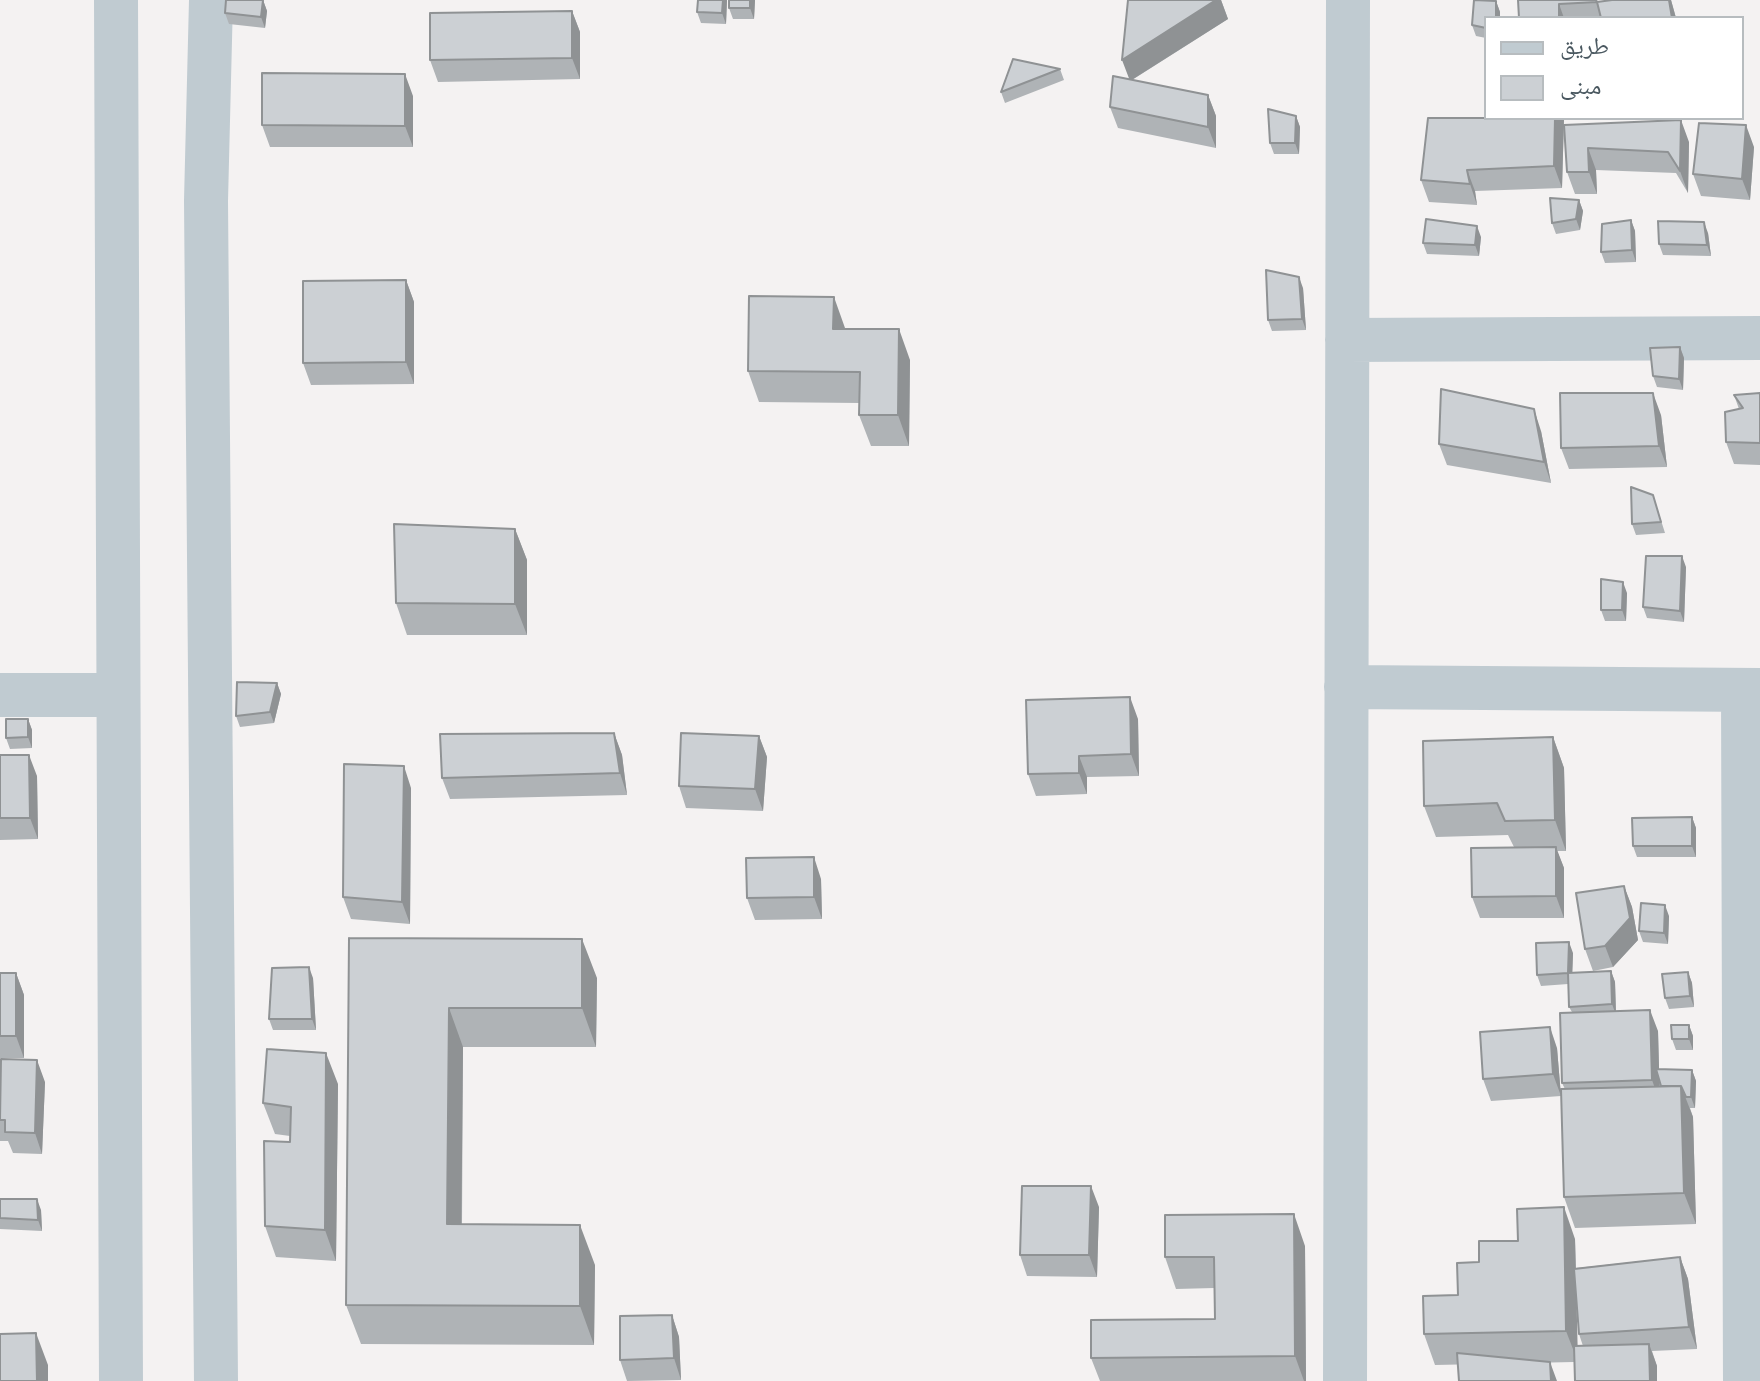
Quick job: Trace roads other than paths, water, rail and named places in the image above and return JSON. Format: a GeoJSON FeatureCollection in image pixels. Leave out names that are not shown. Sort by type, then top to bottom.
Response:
{"type":"FeatureCollection","features":[{"type":"Feature","properties":{"kind":"street"},"geometry":{"type":"LineString","coordinates":[[116,0],[121,1381]]}},
{"type":"Feature","properties":{"kind":"street"},"geometry":{"type":"LineString","coordinates":[[211,0],[206,201],[216,1381]]}},
{"type":"Feature","properties":{"kind":"street"},"geometry":{"type":"LineString","coordinates":[[1345,1381],[1348,0]]}},
{"type":"Feature","properties":{"kind":"street"},"geometry":{"type":"LineString","coordinates":[[1347,340],[1760,338]]}},
{"type":"Feature","properties":{"kind":"street"},"geometry":{"type":"LineString","coordinates":[[1346,687],[1752,690],[1752,1080],[1745,1381]]}},
{"type":"Feature","properties":{"kind":"street"},"geometry":{"type":"LineString","coordinates":[[0,695],[118,695]]}}]}
